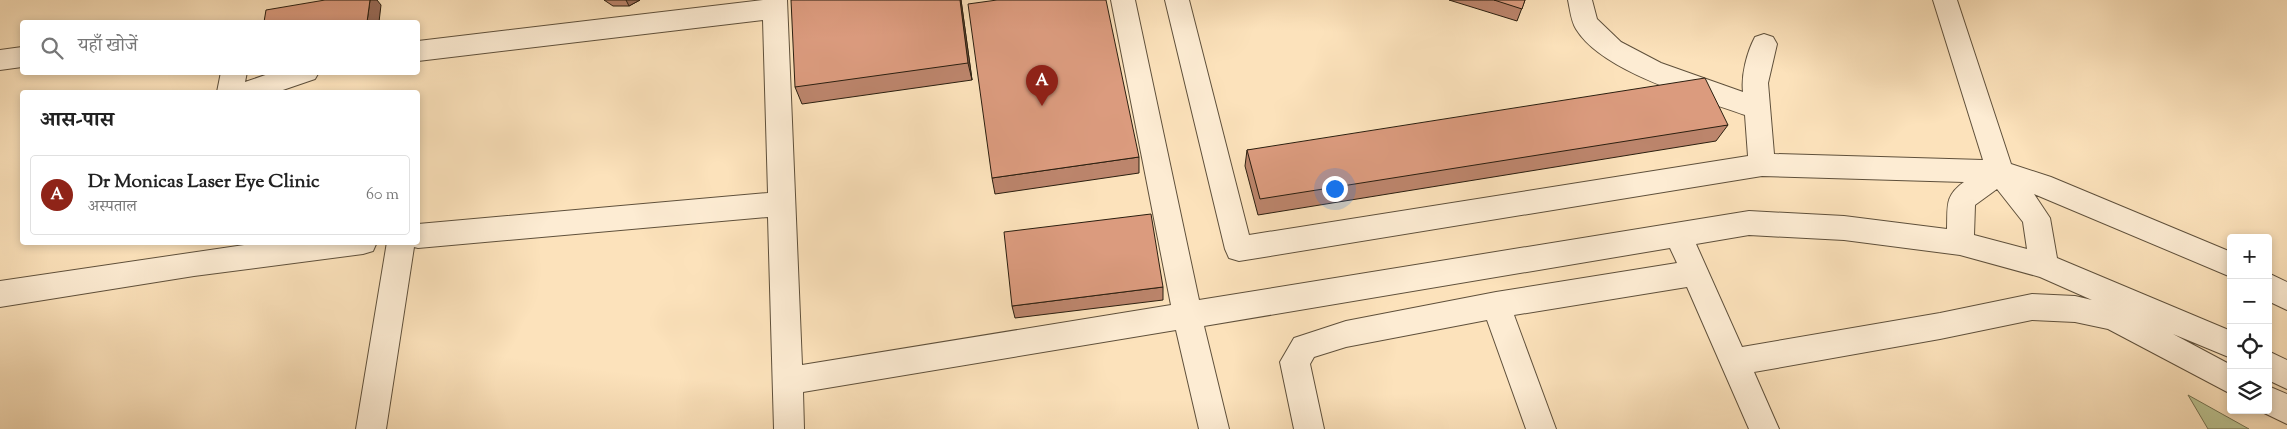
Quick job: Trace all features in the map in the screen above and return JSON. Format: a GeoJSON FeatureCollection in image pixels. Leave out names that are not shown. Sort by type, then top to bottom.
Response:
{"type":"FeatureCollection","features":[{"type":"Feature","properties":{"kind":"street"},"geometry":{"type":"LineString","coordinates":[[1123,0],[1187,314],[1214,429]]}},
{"type":"Feature","properties":{"kind":"street"},"geometry":{"type":"LineString","coordinates":[[1177,0],[1239,249],[1762,166],[2000,172],[2041,185],[2227,263]]}},
{"type":"Feature","properties":{"kind":"street"},"geometry":{"type":"LineString","coordinates":[[1580,0],[1586,24],[1612,49],[1652,70],[1758,109]]}},
{"type":"Feature","properties":{"kind":"street"},"geometry":{"type":"LineString","coordinates":[[1945,0],[2000,172],[2036,218],[2044,266]]}},
{"type":"Feature","properties":{"kind":"street"},"geometry":{"type":"LineString","coordinates":[[420,51],[775,5],[789,429]]}},
{"type":"Feature","properties":{"kind":"street"},"geometry":{"type":"LineString","coordinates":[[1762,166],[1755,83],[1764,44]]}},
{"type":"Feature","properties":{"kind":"street"},"geometry":{"type":"LineString","coordinates":[[0,60],[20,57]]}},
{"type":"Feature","properties":{"kind":"street"},"geometry":{"type":"LineString","coordinates":[[230,90],[233,75]]}},
{"type":"Feature","properties":{"kind":"street"},"geometry":{"type":"LineString","coordinates":[[253,90],[297,75]]}},
{"type":"Feature","properties":{"kind":"street"},"geometry":{"type":"LineString","coordinates":[[1960,242],[1962,200],[2000,172]]}},
{"type":"Feature","properties":{"kind":"street"},"geometry":{"type":"LineString","coordinates":[[420,236],[782,204]]}},
{"type":"Feature","properties":{"kind":"street"},"geometry":{"type":"LineString","coordinates":[[788,380],[1749,223],[1844,228],[1960,242],[2044,266],[2227,343]]}},
{"type":"Feature","properties":{"kind":"street"},"geometry":{"type":"LineString","coordinates":[[1678,234],[1764,429]]}},
{"type":"Feature","properties":{"kind":"street"},"geometry":{"type":"LineString","coordinates":[[0,294],[196,253],[317,245]]}},
{"type":"Feature","properties":{"kind":"street"},"geometry":{"type":"LineString","coordinates":[[371,429],[401,245]]}},
{"type":"Feature","properties":{"kind":"street"},"geometry":{"type":"LineString","coordinates":[[1309,429],[1295,362],[1304,347],[1346,334],[1496,305],[1695,273]]}},
{"type":"Feature","properties":{"kind":"street"},"geometry":{"type":"LineString","coordinates":[[2272,288],[2287,297]]}},
{"type":"Feature","properties":{"kind":"street"},"geometry":{"type":"LineString","coordinates":[[1496,305],[1541,429]]}},
{"type":"Feature","properties":{"kind":"street"},"geometry":{"type":"LineString","coordinates":[[1734,362],[2032,308],[2075,309],[2113,317],[2227,378]]}},
{"type":"Feature","properties":{"kind":"street"},"geometry":{"type":"LineString","coordinates":[[2272,367],[2287,375]]}},
{"type":"Feature","properties":{"kind":"street"},"geometry":{"type":"LineString","coordinates":[[2272,402],[2287,410]]}},
{"type":"Feature","properties":{"kind":"green space"},"geometry":{"type":"Polygon","coordinates":[[[2188,395],[2249,429],[2208,429],[2188,395]]]}},
{"type":"Feature","properties":{"kind":"building"},"geometry":{"type":"Polygon","coordinates":[[[325,0],[370,0],[367,20],[264,20],[266,10],[325,0]]]}},
{"type":"Feature","properties":{"kind":"building"},"geometry":{"type":"Polygon","coordinates":[[[791,0],[960,0],[968,63],[795,87],[791,0]]]}},
{"type":"Feature","properties":{"kind":"building"},"geometry":{"type":"Polygon","coordinates":[[[997,0],[1106,0],[1139,157],[992,178],[968,4],[997,0]]]}},
{"type":"Feature","properties":{"kind":"building"},"geometry":{"type":"Polygon","coordinates":[[[1494,0],[1525,0],[1522,9],[1494,0]]]}},
{"type":"Feature","properties":{"kind":"building"},"geometry":{"type":"Polygon","coordinates":[[[1705,78],[1728,125],[1260,199],[1247,150],[1705,78]]]}},
{"type":"Feature","properties":{"kind":"building"},"geometry":{"type":"Polygon","coordinates":[[[1151,214],[1163,287],[1012,306],[1004,232],[1151,214]]]}},
{"type":"Feature","properties":{"kind":"place","name":"Dr Monicas Laser Eye Clinic"},"geometry":{"type":"Point","coordinates":[1042,106]}}]}
